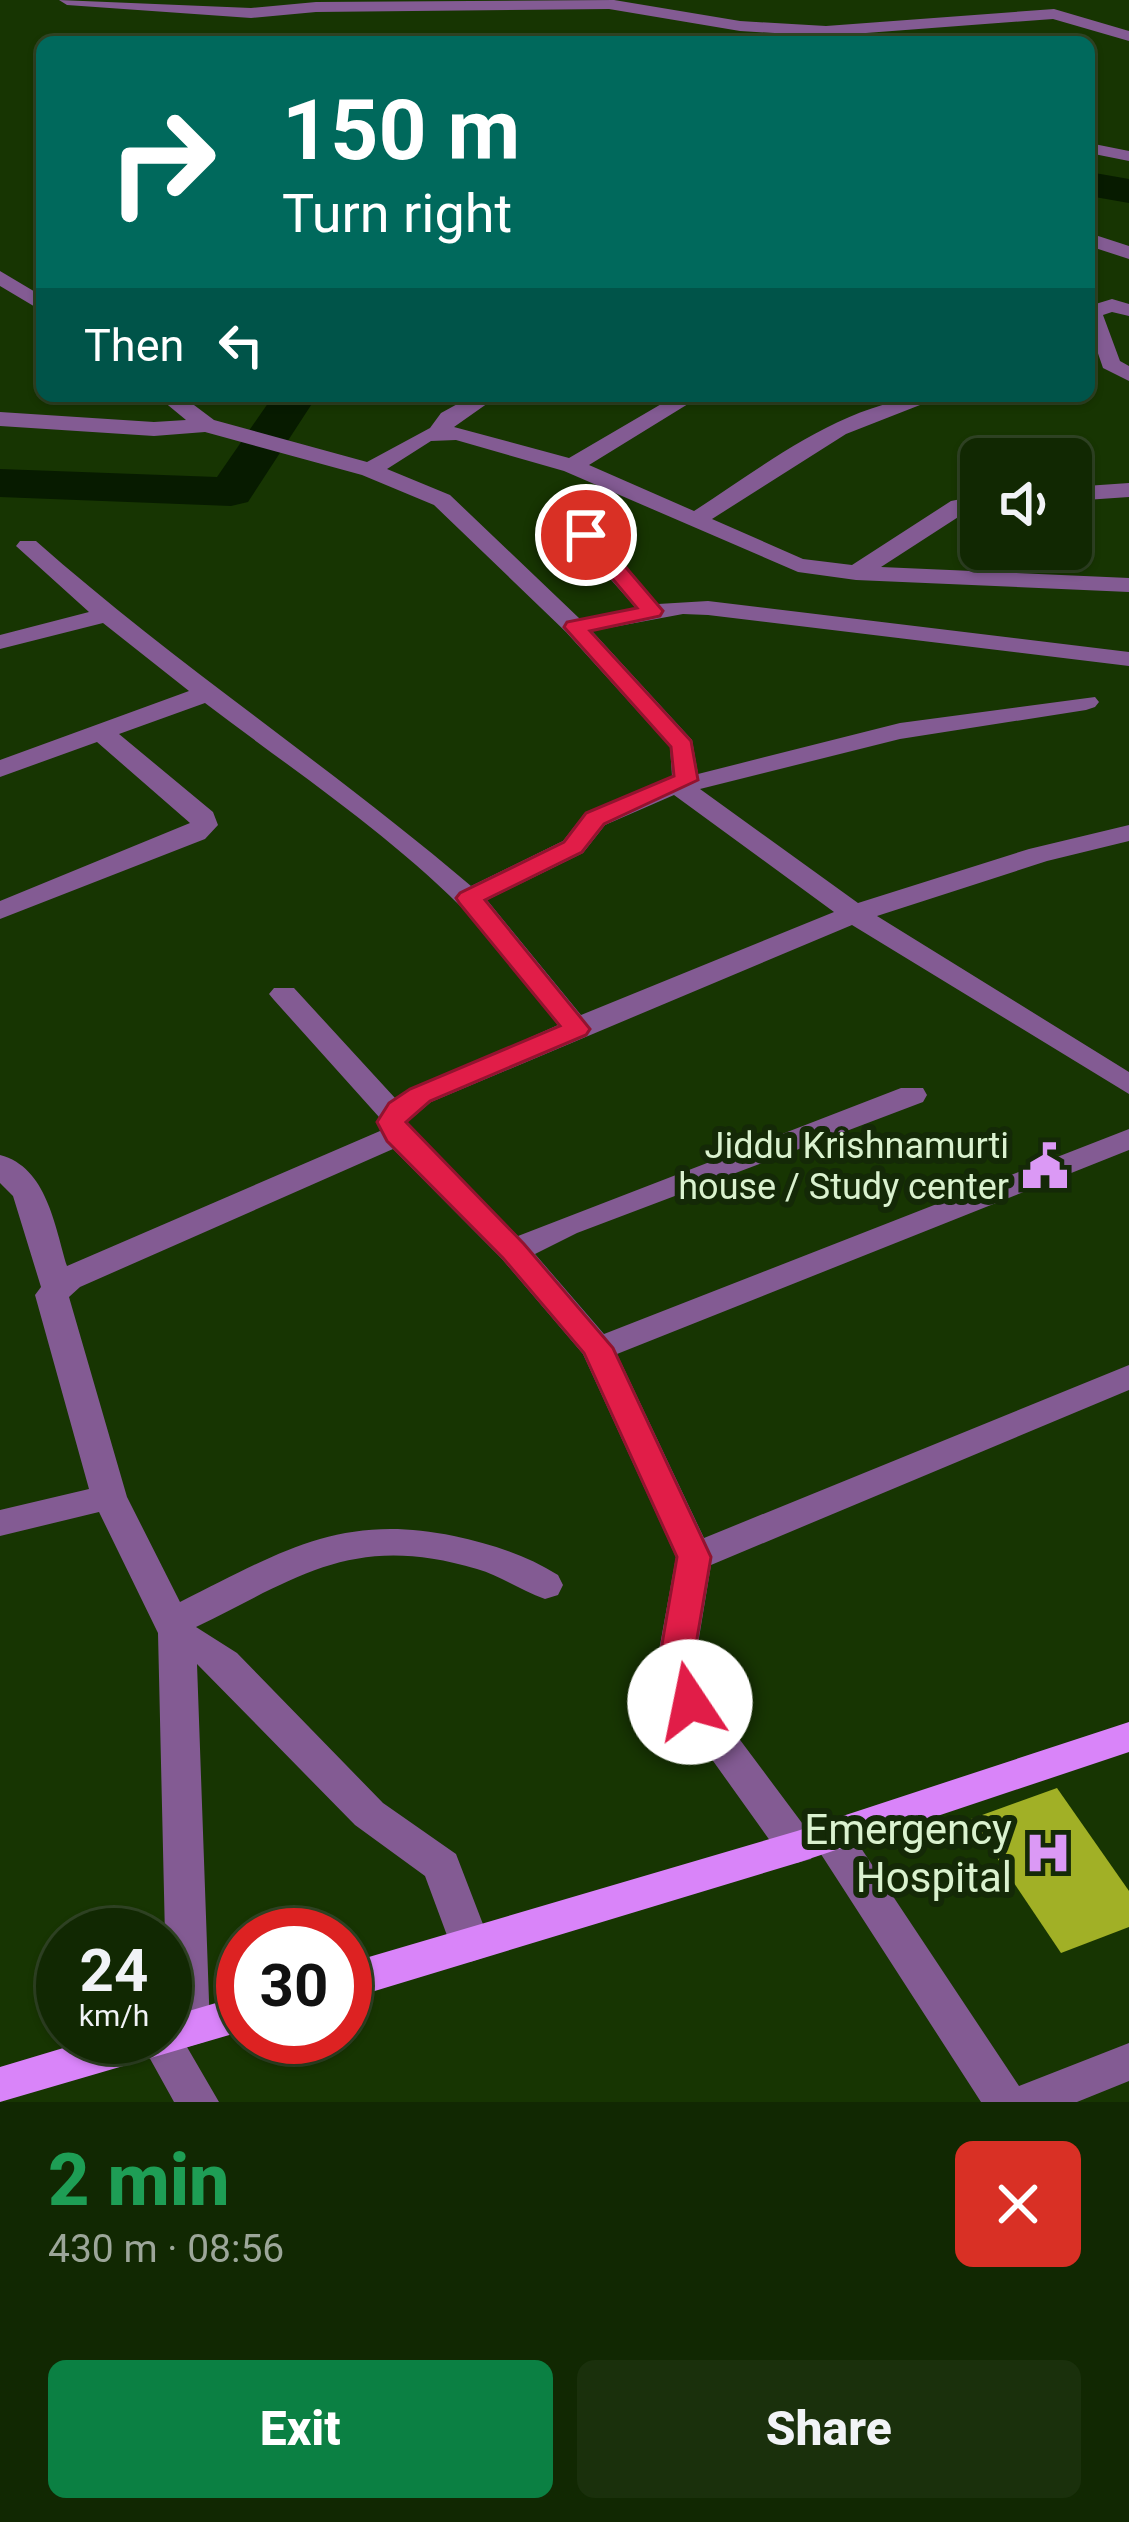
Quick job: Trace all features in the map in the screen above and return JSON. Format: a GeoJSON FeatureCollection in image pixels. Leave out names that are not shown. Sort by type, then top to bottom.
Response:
{"type":"FeatureCollection","features":[{"type":"Feature","properties":{"kind":"main road"},"geometry":{"type":"LineString","coordinates":[[372,1974],[814,1841],[1129,1737]]}},
{"type":"Feature","properties":{"kind":"main road"},"geometry":{"type":"LineString","coordinates":[[0,2086],[73,2064]]}},
{"type":"Feature","properties":{"kind":"street"},"geometry":{"type":"LineString","coordinates":[[67,0],[251,13],[316,7],[609,4],[721,24],[826,31],[1054,14],[1129,36]]}},
{"type":"Feature","properties":{"kind":"street"},"geometry":{"type":"LineString","coordinates":[[1095,149],[1129,156]]}},
{"type":"Feature","properties":{"kind":"street"},"geometry":{"type":"LineString","coordinates":[[1095,241],[1129,253]]}},
{"type":"Feature","properties":{"kind":"street"},"geometry":{"type":"LineString","coordinates":[[0,277],[36,301]]}},
{"type":"Feature","properties":{"kind":"street"},"geometry":{"type":"LineString","coordinates":[[1095,310],[1112,305],[1129,310]]}},
{"type":"Feature","properties":{"kind":"street"},"geometry":{"type":"LineString","coordinates":[[1095,321],[1110,364],[1129,375]]}},
{"type":"Feature","properties":{"kind":"street"},"geometry":{"type":"LineString","coordinates":[[176,402],[207,426]]}},
{"type":"Feature","properties":{"kind":"street"},"geometry":{"type":"LineString","coordinates":[[358,467],[438,432],[449,418],[477,402]]}},
{"type":"Feature","properties":{"kind":"street"},"geometry":{"type":"LineString","coordinates":[[572,466],[679,402]]}},
{"type":"Feature","properties":{"kind":"street"},"geometry":{"type":"LineString","coordinates":[[698,518],[838,429],[914,402]]}},
{"type":"Feature","properties":{"kind":"street"},"geometry":{"type":"LineString","coordinates":[[0,419],[154,429],[207,426],[358,467],[442,500],[575,627],[683,746],[687,796],[856,915],[1129,1085]]}},
{"type":"Feature","properties":{"kind":"street"},"geometry":{"type":"LineString","coordinates":[[438,432],[572,466],[798,566],[856,573],[1129,585]]}},
{"type":"Feature","properties":{"kind":"street"},"geometry":{"type":"LineString","coordinates":[[1092,493],[1129,490]]}},
{"type":"Feature","properties":{"kind":"street"},"geometry":{"type":"LineString","coordinates":[[856,573],[960,506]]}},
{"type":"Feature","properties":{"kind":"street"},"geometry":{"type":"LineString","coordinates":[[569,519],[652,611]]}},
{"type":"Feature","properties":{"kind":"street"},"geometry":{"type":"LineString","coordinates":[[28,546],[103,616],[316,773],[469,898],[576,1029]]}},
{"type":"Feature","properties":{"kind":"street"},"geometry":{"type":"LineString","coordinates":[[575,627],[682,607],[1129,659]]}},
{"type":"Feature","properties":{"kind":"street"},"geometry":{"type":"LineString","coordinates":[[0,642],[103,616]]}},
{"type":"Feature","properties":{"kind":"street"},"geometry":{"type":"LineString","coordinates":[[0,769],[205,694]]}},
{"type":"Feature","properties":{"kind":"street"},"geometry":{"type":"LineString","coordinates":[[469,898],[573,847],[595,818],[686,782],[900,731],[1086,702]]}},
{"type":"Feature","properties":{"kind":"street"},"geometry":{"type":"LineString","coordinates":[[0,911],[196,833],[204,825],[203,818],[102,733]]}},
{"type":"Feature","properties":{"kind":"street"},"geometry":{"type":"LineString","coordinates":[[171,1908],[174,1628],[110,1497],[52,1295],[57,1286],[396,1125],[420,1095],[576,1029],[856,915],[1034,852],[1129,833]]}},
{"type":"Feature","properties":{"kind":"street"},"geometry":{"type":"LineString","coordinates":[[284,994],[598,1348],[694,1557],[677,1656],[690,1702],[814,1841],[1006,2102]]}},
{"type":"Feature","properties":{"kind":"street"},"geometry":{"type":"LineString","coordinates":[[514,1251],[912,1095]]}},
{"type":"Feature","properties":{"kind":"street"},"geometry":{"type":"LineString","coordinates":[[598,1348],[1129,1139]]}},
{"type":"Feature","properties":{"kind":"street"},"geometry":{"type":"LineString","coordinates":[[0,1165],[28,1192],[57,1286]]}},
{"type":"Feature","properties":{"kind":"street"},"geometry":{"type":"LineString","coordinates":[[694,1557],[1129,1377]]}},
{"type":"Feature","properties":{"kind":"street"},"geometry":{"type":"LineString","coordinates":[[0,1523],[110,1497]]}},
{"type":"Feature","properties":{"kind":"street"},"geometry":{"type":"LineString","coordinates":[[174,1628],[320,1554],[375,1540],[484,1556],[545,1585]]}},
{"type":"Feature","properties":{"kind":"street"},"geometry":{"type":"LineString","coordinates":[[174,1628],[224,1663],[369,1814],[442,1866],[470,1945]]}},
{"type":"Feature","properties":{"kind":"street"},"geometry":{"type":"LineString","coordinates":[[1028,2102],[1129,2062]]}},
{"type":"Feature","properties":{"kind":"street"},"geometry":{"type":"LineString","coordinates":[[181,2064],[196,2102]]}},
{"type":"Feature","properties":{"kind":"building"},"geometry":{"type":"Polygon","coordinates":[[[1057,1788],[1129,1891],[1129,1927],[1061,1953],[971,1819],[1057,1788]]]}},
{"type":"Feature","properties":{"kind":"waterway"},"geometry":{"type":"LineString","coordinates":[[1095,185],[1129,191]]}},
{"type":"Feature","properties":{"kind":"waterway"},"geometry":{"type":"LineString","coordinates":[[0,483],[231,492],[291,402]]}},
{"type":"Feature","properties":{"kind":"place","name":"Jiddu Krishnamurti house / Study center"},"geometry":{"type":"Point","coordinates":[1045,1166]}},
{"type":"Feature","properties":{"kind":"place","name":"Emergency Hospital"},"geometry":{"type":"Point","coordinates":[1048,1853]}},
{"type":"Feature","properties":{"kind":"route"},"geometry":{"type":"LineString","coordinates":[[586,535],[652,611],[575,627],[683,746],[686,780],[595,818],[573,847],[469,898],[576,1029],[420,1095],[399,1109],[392,1122],[397,1135],[514,1251],[598,1348],[694,1557],[677,1656],[690,1702]]}}]}
